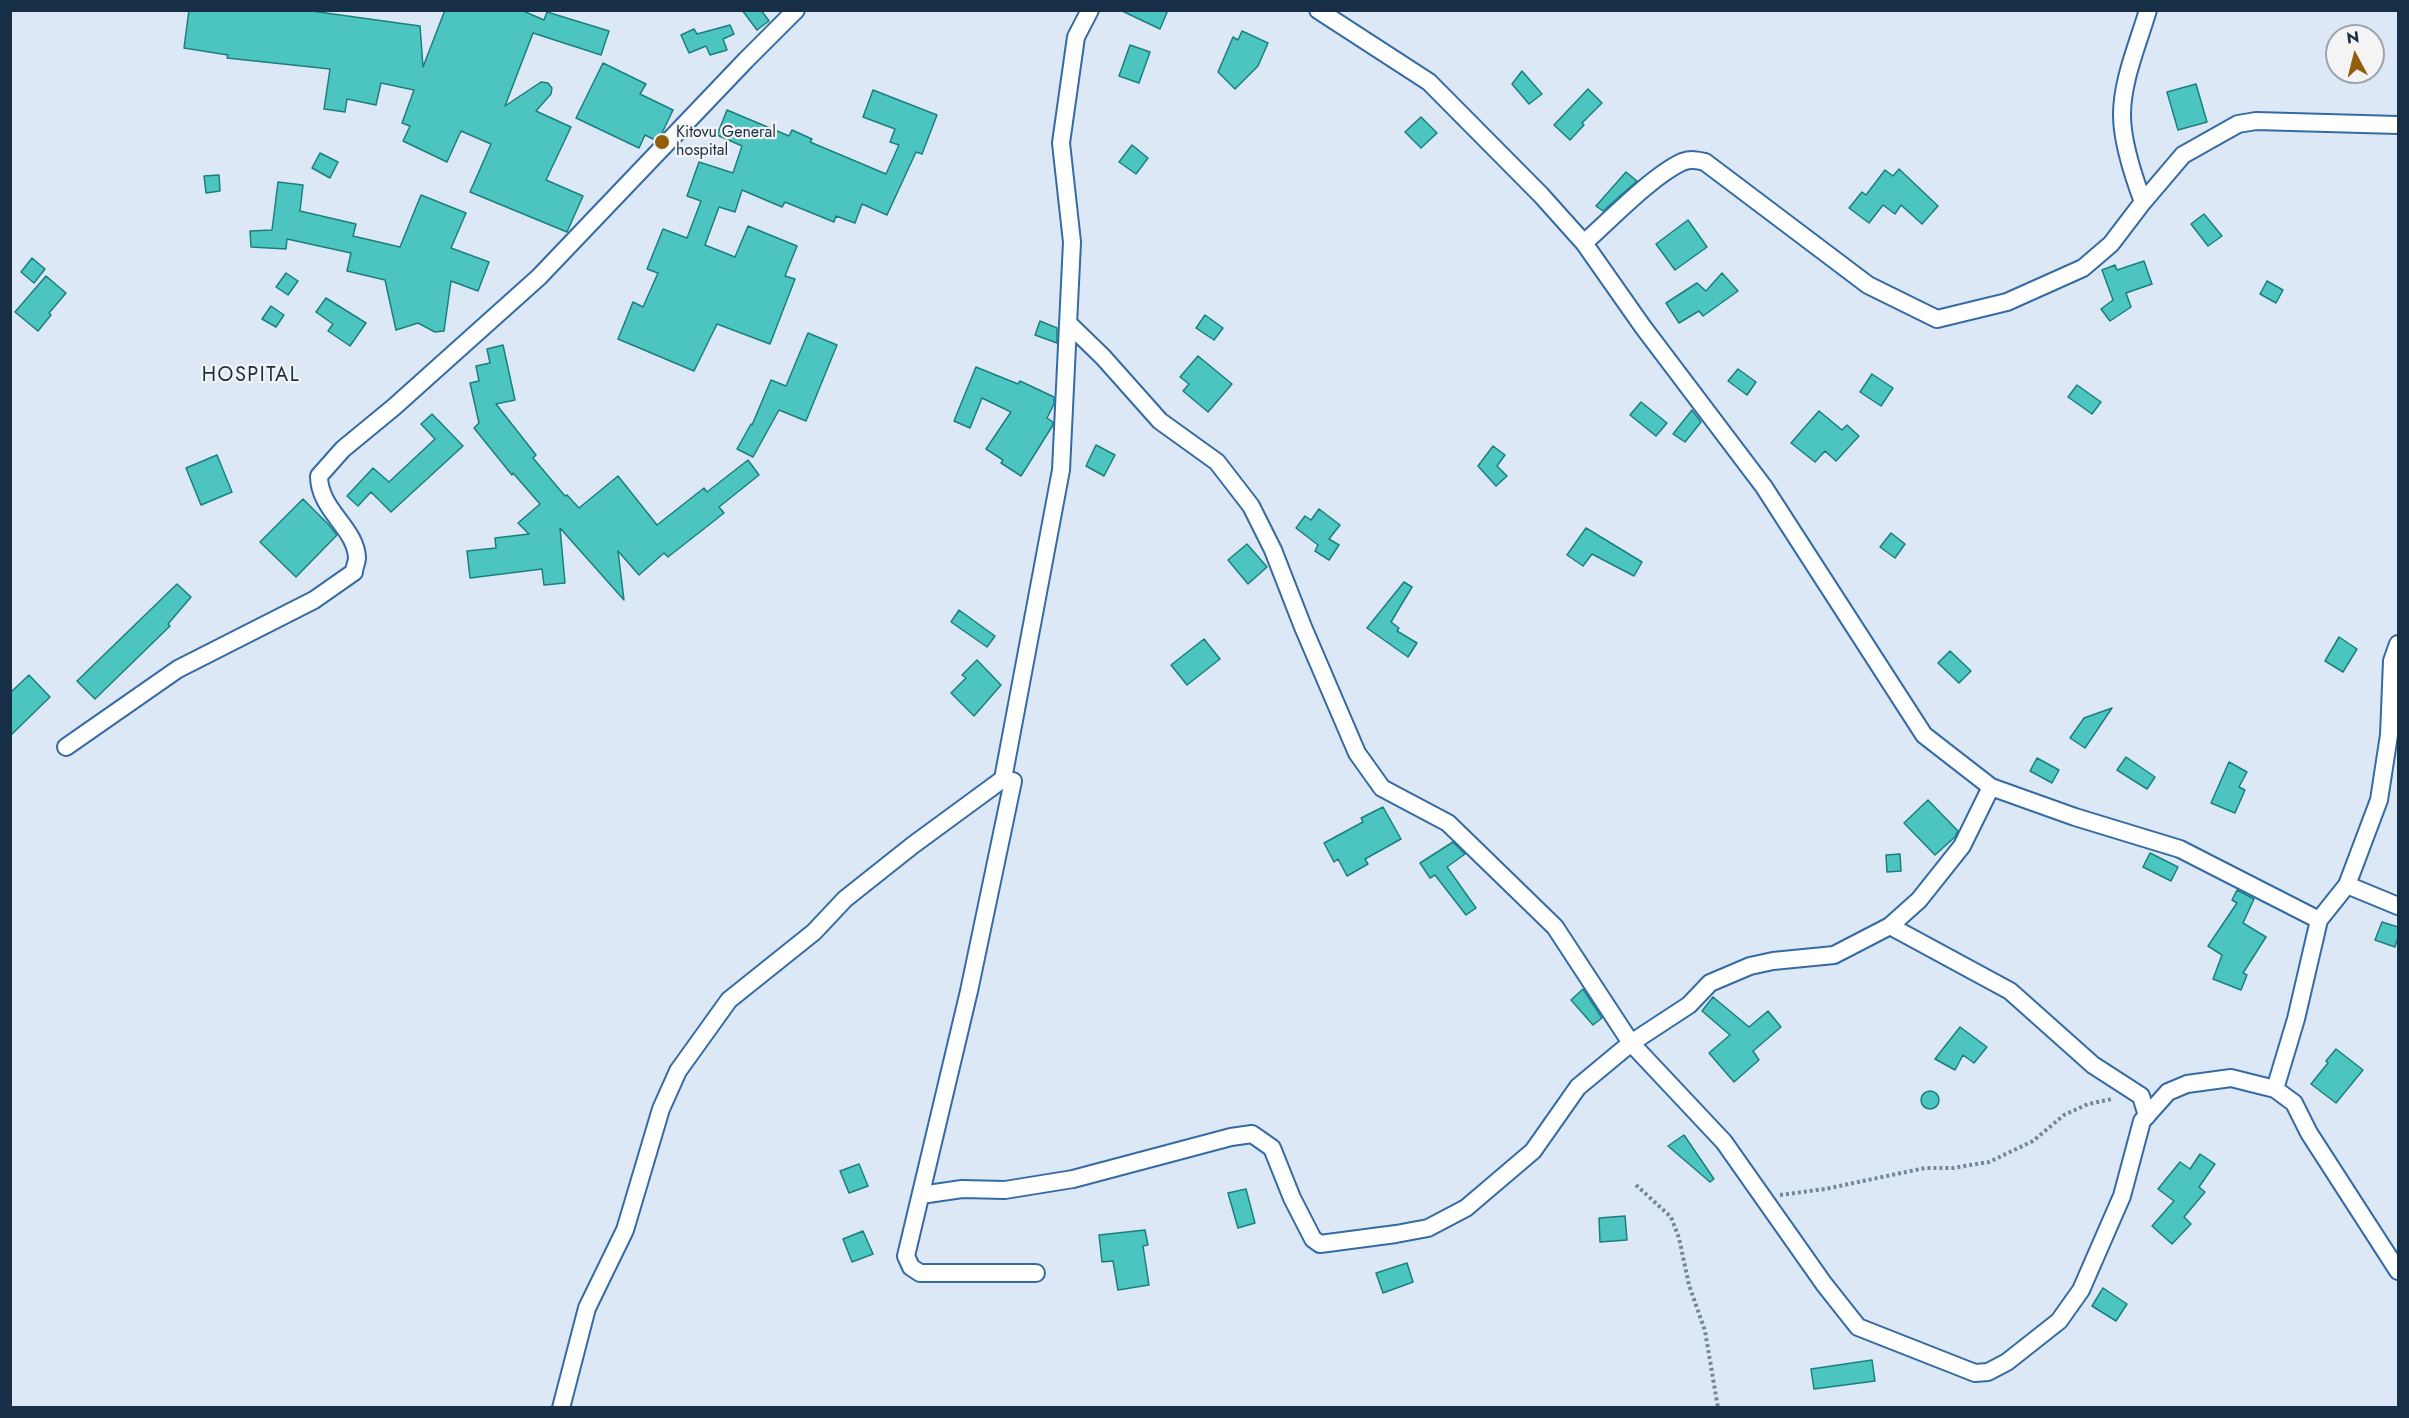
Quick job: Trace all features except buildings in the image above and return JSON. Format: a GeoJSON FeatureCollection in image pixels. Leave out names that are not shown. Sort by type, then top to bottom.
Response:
{"type":"FeatureCollection","features":[{"type":"Feature","properties":{"kind":"street"},"geometry":{"type":"LineString","coordinates":[[66,747],[178,669],[314,600],[354,572],[357,557],[350,538],[327,506],[319,488],[319,476],[343,449],[394,407],[539,277],[796,10]]}},
{"type":"Feature","properties":{"kind":"street"},"geometry":{"type":"LineString","coordinates":[[561,1407],[587,1308],[625,1230],[661,1109],[685,1062],[729,1000],[814,932],[845,899],[913,845],[1003,779],[1061,470],[1072,242],[1061,143],[1076,37],[1090,10]]}},
{"type":"Feature","properties":{"kind":"street"},"geometry":{"type":"LineString","coordinates":[[1318,10],[1429,82],[1541,195],[1584,243],[1643,327],[1764,487],[1924,735],[1991,787],[2075,817],[2180,849],[2319,920]]}},
{"type":"Feature","properties":{"kind":"street"},"geometry":{"type":"LineString","coordinates":[[2143,202],[2134,177],[2122,117],[2124,89],[2148,10]]}},
{"type":"Feature","properties":{"kind":"street"},"geometry":{"type":"LineString","coordinates":[[1584,243],[1661,175],[1683,162],[1695,159],[1705,162],[1868,285],[1937,319],[2007,302],[2083,267],[2111,244],[2183,154],[2238,124],[2256,121],[2398,125]]}},
{"type":"Feature","properties":{"kind":"street"},"geometry":{"type":"LineString","coordinates":[[1068,323],[1103,357],[1160,421],[1216,462],[1251,506],[1273,550],[1357,753],[1382,788],[1448,823],[1555,927],[1631,1043],[1724,1142],[1824,1284],[1858,1327],[1975,1373],[1988,1372],[2007,1362],[2059,1321],[2082,1290],[2122,1196],[2142,1122],[2168,1092],[2187,1084],[2231,1078],[2275,1089],[2294,1103],[2309,1133],[2398,1271]]}},
{"type":"Feature","properties":{"kind":"street"},"geometry":{"type":"LineString","coordinates":[[2275,1089],[2296,1019],[2319,920],[2347,885],[2379,800],[2389,735],[2392,661],[2398,644]]}},
{"type":"Feature","properties":{"kind":"street"},"geometry":{"type":"LineString","coordinates":[[1003,779],[1013,781],[969,991],[906,1256],[911,1267],[920,1273],[1036,1272]]}},
{"type":"Feature","properties":{"kind":"street"},"geometry":{"type":"LineString","coordinates":[[921,1195],[962,1189],[1005,1191],[1073,1179],[1231,1137],[1252,1134],[1272,1148],[1292,1198],[1313,1239],[1320,1244],[1428,1228],[1466,1208],[1533,1151],[1578,1087],[1631,1043],[1689,1005],[1710,982],[1750,966],[1773,961],[1834,955],[1890,926],[1919,900],[1962,846],[1991,787]]}},
{"type":"Feature","properties":{"kind":"street"},"geometry":{"type":"LineString","coordinates":[[2347,885],[2398,906]]}},
{"type":"Feature","properties":{"kind":"street"},"geometry":{"type":"LineString","coordinates":[[1890,926],[2010,991],[2093,1065],[2140,1096],[2147,1116]]}},
{"type":"Feature","properties":{"kind":"path"},"geometry":{"type":"LineString","coordinates":[[1765,1198],[1825,1189],[1925,1168],[1953,1168],[1989,1162],[2033,1140],[2064,1114],[2088,1104],[2140,1096]]}},
{"type":"Feature","properties":{"kind":"path"},"geometry":{"type":"LineString","coordinates":[[1636,1185],[1671,1217],[1679,1238],[1689,1284],[1705,1331],[1718,1407]]}},
{"type":"Feature","properties":{"kind":"place","name":"Kitovu General hospital"},"geometry":{"type":"Point","coordinates":[662,142]}},
{"type":"Feature","properties":{"kind":"district","name":"HOSPITAL"},"geometry":{"type":"Point","coordinates":[251,376]}}]}
